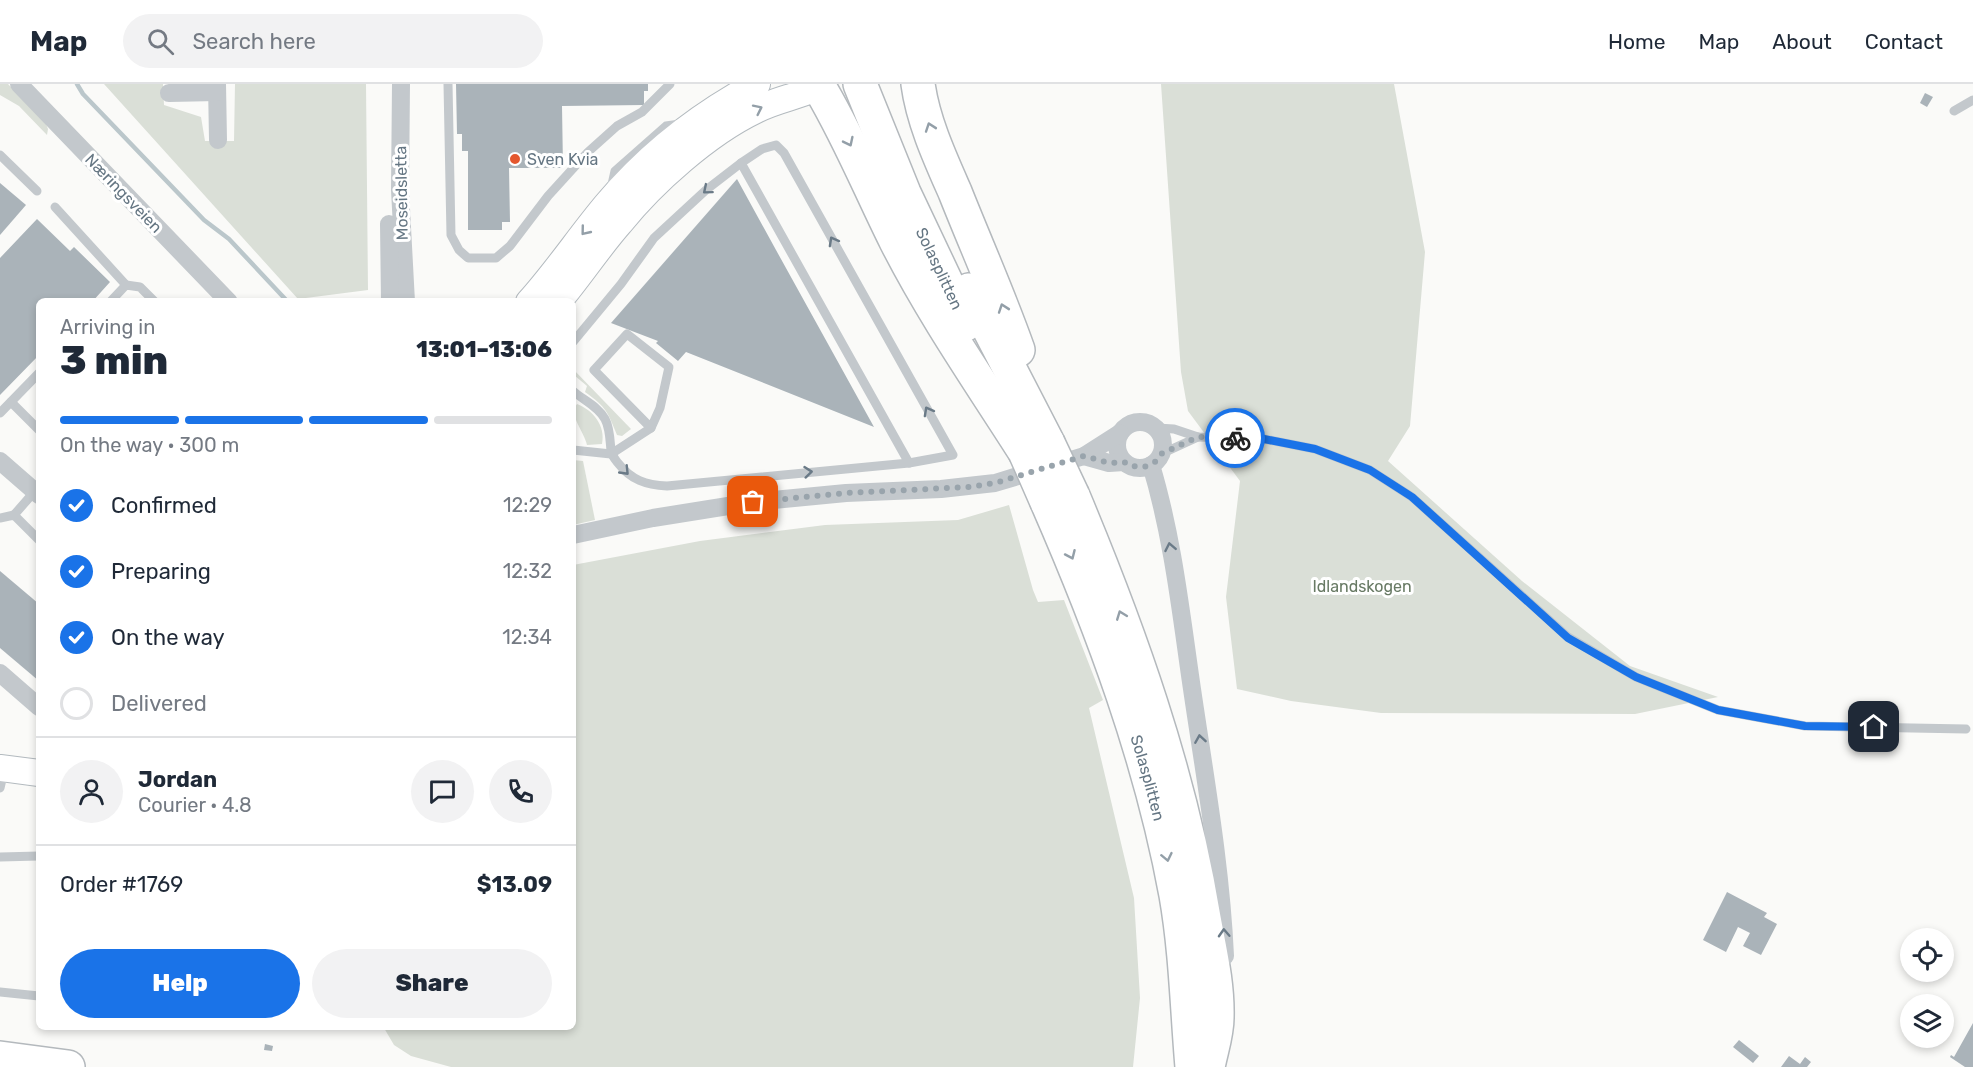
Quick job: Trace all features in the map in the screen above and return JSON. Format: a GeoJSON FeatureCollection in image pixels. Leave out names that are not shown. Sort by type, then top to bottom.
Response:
{"type":"FeatureCollection","features":[{"type":"Feature","properties":{"kind":"highway"},"geometry":{"type":"LineString","coordinates":[[918,84],[933,138],[999,295],[1036,447]]}},
{"type":"Feature","properties":{"kind":"highway"},"geometry":{"type":"LineString","coordinates":[[815,87],[849,140],[916,278],[1036,447],[1060,499]]}},
{"type":"Feature","properties":{"kind":"highway","name":"Solasplitten"},"geometry":{"type":"LineString","coordinates":[[871,94],[904,193],[1036,447]]}},
{"type":"Feature","properties":{"kind":"highway","name":"Solasplitten"},"geometry":{"type":"LineString","coordinates":[[1060,499],[1104,570],[1140,670],[1181,808],[1202,902],[1208,1067]]}},
{"type":"Feature","properties":{"kind":"highway","name":"Solasplitten"},"geometry":{"type":"LineString","coordinates":[[1060,499],[1080,577],[1132,723],[1156,807],[1176,895],[1186,973],[1207,1010],[1192,1067]]}},
{"type":"Feature","properties":{"kind":"highway"},"geometry":{"type":"LineString","coordinates":[[1181,1067],[1207,1010]]}},
{"type":"Feature","properties":{"kind":"highway"},"geometry":{"type":"LineString","coordinates":[[1207,1010],[1223,1041],[1226,1067]]}},
{"type":"Feature","properties":{"kind":"highway"},"geometry":{"type":"LineString","coordinates":[[0,1058],[68,1067]]}},
{"type":"Feature","properties":{"kind":"street","name":"Næringsveien"},"geometry":{"type":"LineString","coordinates":[[19,84],[225,298]]}},
{"type":"Feature","properties":{"kind":"street","name":"Moseidsletta"},"geometry":{"type":"LineString","coordinates":[[390,84],[390,298]]}},
{"type":"Feature","properties":{"kind":"street","name":"Moseidsletta"},"geometry":{"type":"LineString","coordinates":[[401,84],[400,190],[406,298]]}},
{"type":"Feature","properties":{"kind":"street"},"geometry":{"type":"LineString","coordinates":[[561,298],[621,221],[675,167],[734,123],[754,110],[797,97],[815,87],[846,88],[871,94]]}},
{"type":"Feature","properties":{"kind":"street"},"geometry":{"type":"LineString","coordinates":[[169,93],[217,88],[218,140]]}},
{"type":"Feature","properties":{"kind":"street"},"geometry":{"type":"LineString","coordinates":[[532,298],[629,179],[694,123],[747,88]]}},
{"type":"Feature","properties":{"kind":"street"},"geometry":{"type":"LineString","coordinates":[[1124,462],[1118,451],[1120,433],[1125,426],[1141,421],[1150,423],[1163,440],[1156,460],[1218,860],[1225,960],[1207,1010]]}},
{"type":"Feature","properties":{"kind":"street"},"geometry":{"type":"LineString","coordinates":[[576,534],[653,518],[753,502],[835,494],[969,487],[995,483],[1084,456],[1120,433]]}},
{"type":"Feature","properties":{"kind":"street"},"geometry":{"type":"LineString","coordinates":[[1084,456],[1109,463],[1124,462],[1137,468],[1156,460]]}},
{"type":"Feature","properties":{"kind":"street"},"geometry":{"type":"LineString","coordinates":[[0,461],[36,492]]}},
{"type":"Feature","properties":{"kind":"street"},"geometry":{"type":"LineString","coordinates":[[0,674],[36,704]]}},
{"type":"Feature","properties":{"kind":"street"},"geometry":{"type":"LineString","coordinates":[[2,775],[36,773]]}},
{"type":"Feature","properties":{"kind":"lane"},"geometry":{"type":"LineString","coordinates":[[448,84],[452,235],[459,250],[468,258],[496,258],[510,246],[548,196],[588,152],[616,126],[642,112],[670,84]]}},
{"type":"Feature","properties":{"kind":"lane"},"geometry":{"type":"LineString","coordinates":[[1954,111],[1973,100]]}},
{"type":"Feature","properties":{"kind":"lane"},"geometry":{"type":"LineString","coordinates":[[576,338],[621,284],[654,238],[706,190],[741,163],[762,149],[776,146],[784,153],[953,455],[909,463],[667,486],[649,485],[632,478],[612,454],[605,419],[595,407],[576,393]]}},
{"type":"Feature","properties":{"kind":"lane"},"geometry":{"type":"LineString","coordinates":[[0,155],[37,191]]}},
{"type":"Feature","properties":{"kind":"lane"},"geometry":{"type":"LineString","coordinates":[[741,163],[909,463]]}},
{"type":"Feature","properties":{"kind":"lane"},"geometry":{"type":"LineString","coordinates":[[55,207],[126,285],[140,287],[151,298]]}},
{"type":"Feature","properties":{"kind":"lane"},"geometry":{"type":"LineString","coordinates":[[114,298],[126,285]]}},
{"type":"Feature","properties":{"kind":"lane"},"geometry":{"type":"LineString","coordinates":[[576,450],[612,454],[651,428],[660,408],[669,367],[627,334],[594,370],[651,428]]}},
{"type":"Feature","properties":{"kind":"lane"},"geometry":{"type":"LineString","coordinates":[[0,413],[36,376]]}},
{"type":"Feature","properties":{"kind":"lane"},"geometry":{"type":"LineString","coordinates":[[11,402],[36,427]]}},
{"type":"Feature","properties":{"kind":"lane"},"geometry":{"type":"LineString","coordinates":[[1156,428],[1174,429],[1198,437],[1264,439],[1315,449],[1370,470],[1412,497],[1568,638],[1636,677],[1704,705],[1718,710],[1805,726],[1966,729]]}},
{"type":"Feature","properties":{"kind":"lane"},"geometry":{"type":"LineString","coordinates":[[1156,460],[1198,437]]}},
{"type":"Feature","properties":{"kind":"lane"},"geometry":{"type":"LineString","coordinates":[[0,518],[14,515],[36,494]]}},
{"type":"Feature","properties":{"kind":"lane"},"geometry":{"type":"LineString","coordinates":[[14,515],[36,537]]}},
{"type":"Feature","properties":{"kind":"lane"},"geometry":{"type":"LineString","coordinates":[[0,856],[36,856]]}},
{"type":"Feature","properties":{"kind":"lane"},"geometry":{"type":"LineString","coordinates":[[0,992],[36,996]]}},
{"type":"Feature","properties":{"kind":"green space"},"geometry":{"type":"Polygon","coordinates":[[[0,84],[8,84],[46,124],[47,135],[19,106],[0,95],[0,84]]]}},
{"type":"Feature","properties":{"kind":"green space"},"geometry":{"type":"Polygon","coordinates":[[[104,84],[163,84],[164,105],[201,117],[205,141],[234,141],[235,84],[366,84],[368,290],[297,298],[104,84]]]}},
{"type":"Feature","properties":{"kind":"green space","name":"Idlandskogen"},"geometry":{"type":"Polygon","coordinates":[[[1161,84],[1394,84],[1425,252],[1410,426],[1388,461],[1522,581],[1630,666],[1718,697],[1635,714],[1381,713],[1291,701],[1237,689],[1226,597],[1240,481],[1188,411],[1181,372],[1161,84]]]}},
{"type":"Feature","properties":{"kind":"green space"},"geometry":{"type":"Polygon","coordinates":[[[576,372],[631,429],[622,436],[617,435],[606,410],[585,392],[587,386],[576,377],[576,372]]]}},
{"type":"Feature","properties":{"kind":"green space"},"geometry":{"type":"Polygon","coordinates":[[[577,404],[588,410],[597,420],[602,431],[602,444],[587,445],[576,420],[577,404]]]}},
{"type":"Feature","properties":{"kind":"green space"},"geometry":{"type":"Polygon","coordinates":[[[576,460],[583,461],[595,520],[576,524],[576,460]]]}},
{"type":"Feature","properties":{"kind":"green space"},"geometry":{"type":"Polygon","coordinates":[[[1009,505],[1038,602],[1064,600],[1103,700],[1089,708],[1134,898],[1140,998],[1133,1067],[451,1067],[411,1056],[394,1045],[385,1030],[576,1030],[576,564],[700,541],[825,525],[958,520],[1009,505]]]}},
{"type":"Feature","properties":{"kind":"building","name":"Sven Kvia"},"geometry":{"type":"Polygon","coordinates":[[[456,84],[648,84],[648,91],[644,91],[644,105],[562,106],[563,168],[509,168],[510,222],[502,222],[502,230],[468,230],[468,151],[462,151],[462,134],[457,134],[456,84]]]}},
{"type":"Feature","properties":{"kind":"building"},"geometry":{"type":"Polygon","coordinates":[[[1925,93],[1933,97],[1927,107],[1920,103],[1925,93]]]}},
{"type":"Feature","properties":{"kind":"building"},"geometry":{"type":"Polygon","coordinates":[[[737,179],[874,427],[686,352],[678,361],[656,343],[658,341],[611,323],[737,179]]]}},
{"type":"Feature","properties":{"kind":"building"},"geometry":{"type":"Polygon","coordinates":[[[0,183],[26,205],[0,235],[0,183]]]}},
{"type":"Feature","properties":{"kind":"building"},"geometry":{"type":"Polygon","coordinates":[[[37,219],[70,251],[74,247],[110,282],[96,298],[36,298],[36,358],[0,395],[0,258],[37,219]]]}},
{"type":"Feature","properties":{"kind":"building"},"geometry":{"type":"Polygon","coordinates":[[[0,571],[36,601],[36,678],[0,648],[0,571]]]}},
{"type":"Feature","properties":{"kind":"building"},"geometry":{"type":"Polygon","coordinates":[[[1727,892],[1767,913],[1764,917],[1777,924],[1761,955],[1743,946],[1750,933],[1738,927],[1726,952],[1703,940],[1727,892]]]}},
{"type":"Feature","properties":{"kind":"building"},"geometry":{"type":"Polygon","coordinates":[[[1973,1023],[1973,1067],[1965,1067],[1950,1057],[1951,1055],[1954,1057],[1973,1023]]]}},
{"type":"Feature","properties":{"kind":"building"},"geometry":{"type":"Polygon","coordinates":[[[1739,1040],[1759,1056],[1753,1063],[1733,1047],[1739,1040]]]}},
{"type":"Feature","properties":{"kind":"building"},"geometry":{"type":"Polygon","coordinates":[[[265,1044],[273,1046],[272,1051],[264,1050],[265,1044]]]}},
{"type":"Feature","properties":{"kind":"building"},"geometry":{"type":"Polygon","coordinates":[[[1789,1056],[1800,1064],[1805,1057],[1811,1062],[1807,1067],[1781,1067],[1789,1056]]]}},
{"type":"Feature","properties":{"kind":"waterway"},"geometry":{"type":"LineString","coordinates":[[77,84],[83,94],[204,220],[229,239],[284,298]]}},
{"type":"Feature","properties":{"kind":"way so far"},"geometry":{"type":"LineString","coordinates":[[753,502],[846,493],[969,487],[995,483],[1084,456],[1109,463],[1124,462],[1137,468],[1151,465],[1161,454],[1198,437],[1235,438]]}},
{"type":"Feature","properties":{"kind":"place","name":"Sven Kvia"},"geometry":{"type":"Point","coordinates":[515,159]}},
{"type":"Feature","properties":{"kind":"route"},"geometry":{"type":"LineString","coordinates":[[1235,438],[1264,439],[1315,449],[1370,470],[1412,497],[1568,638],[1636,677],[1718,710],[1805,726],[1874,727]]}}]}
